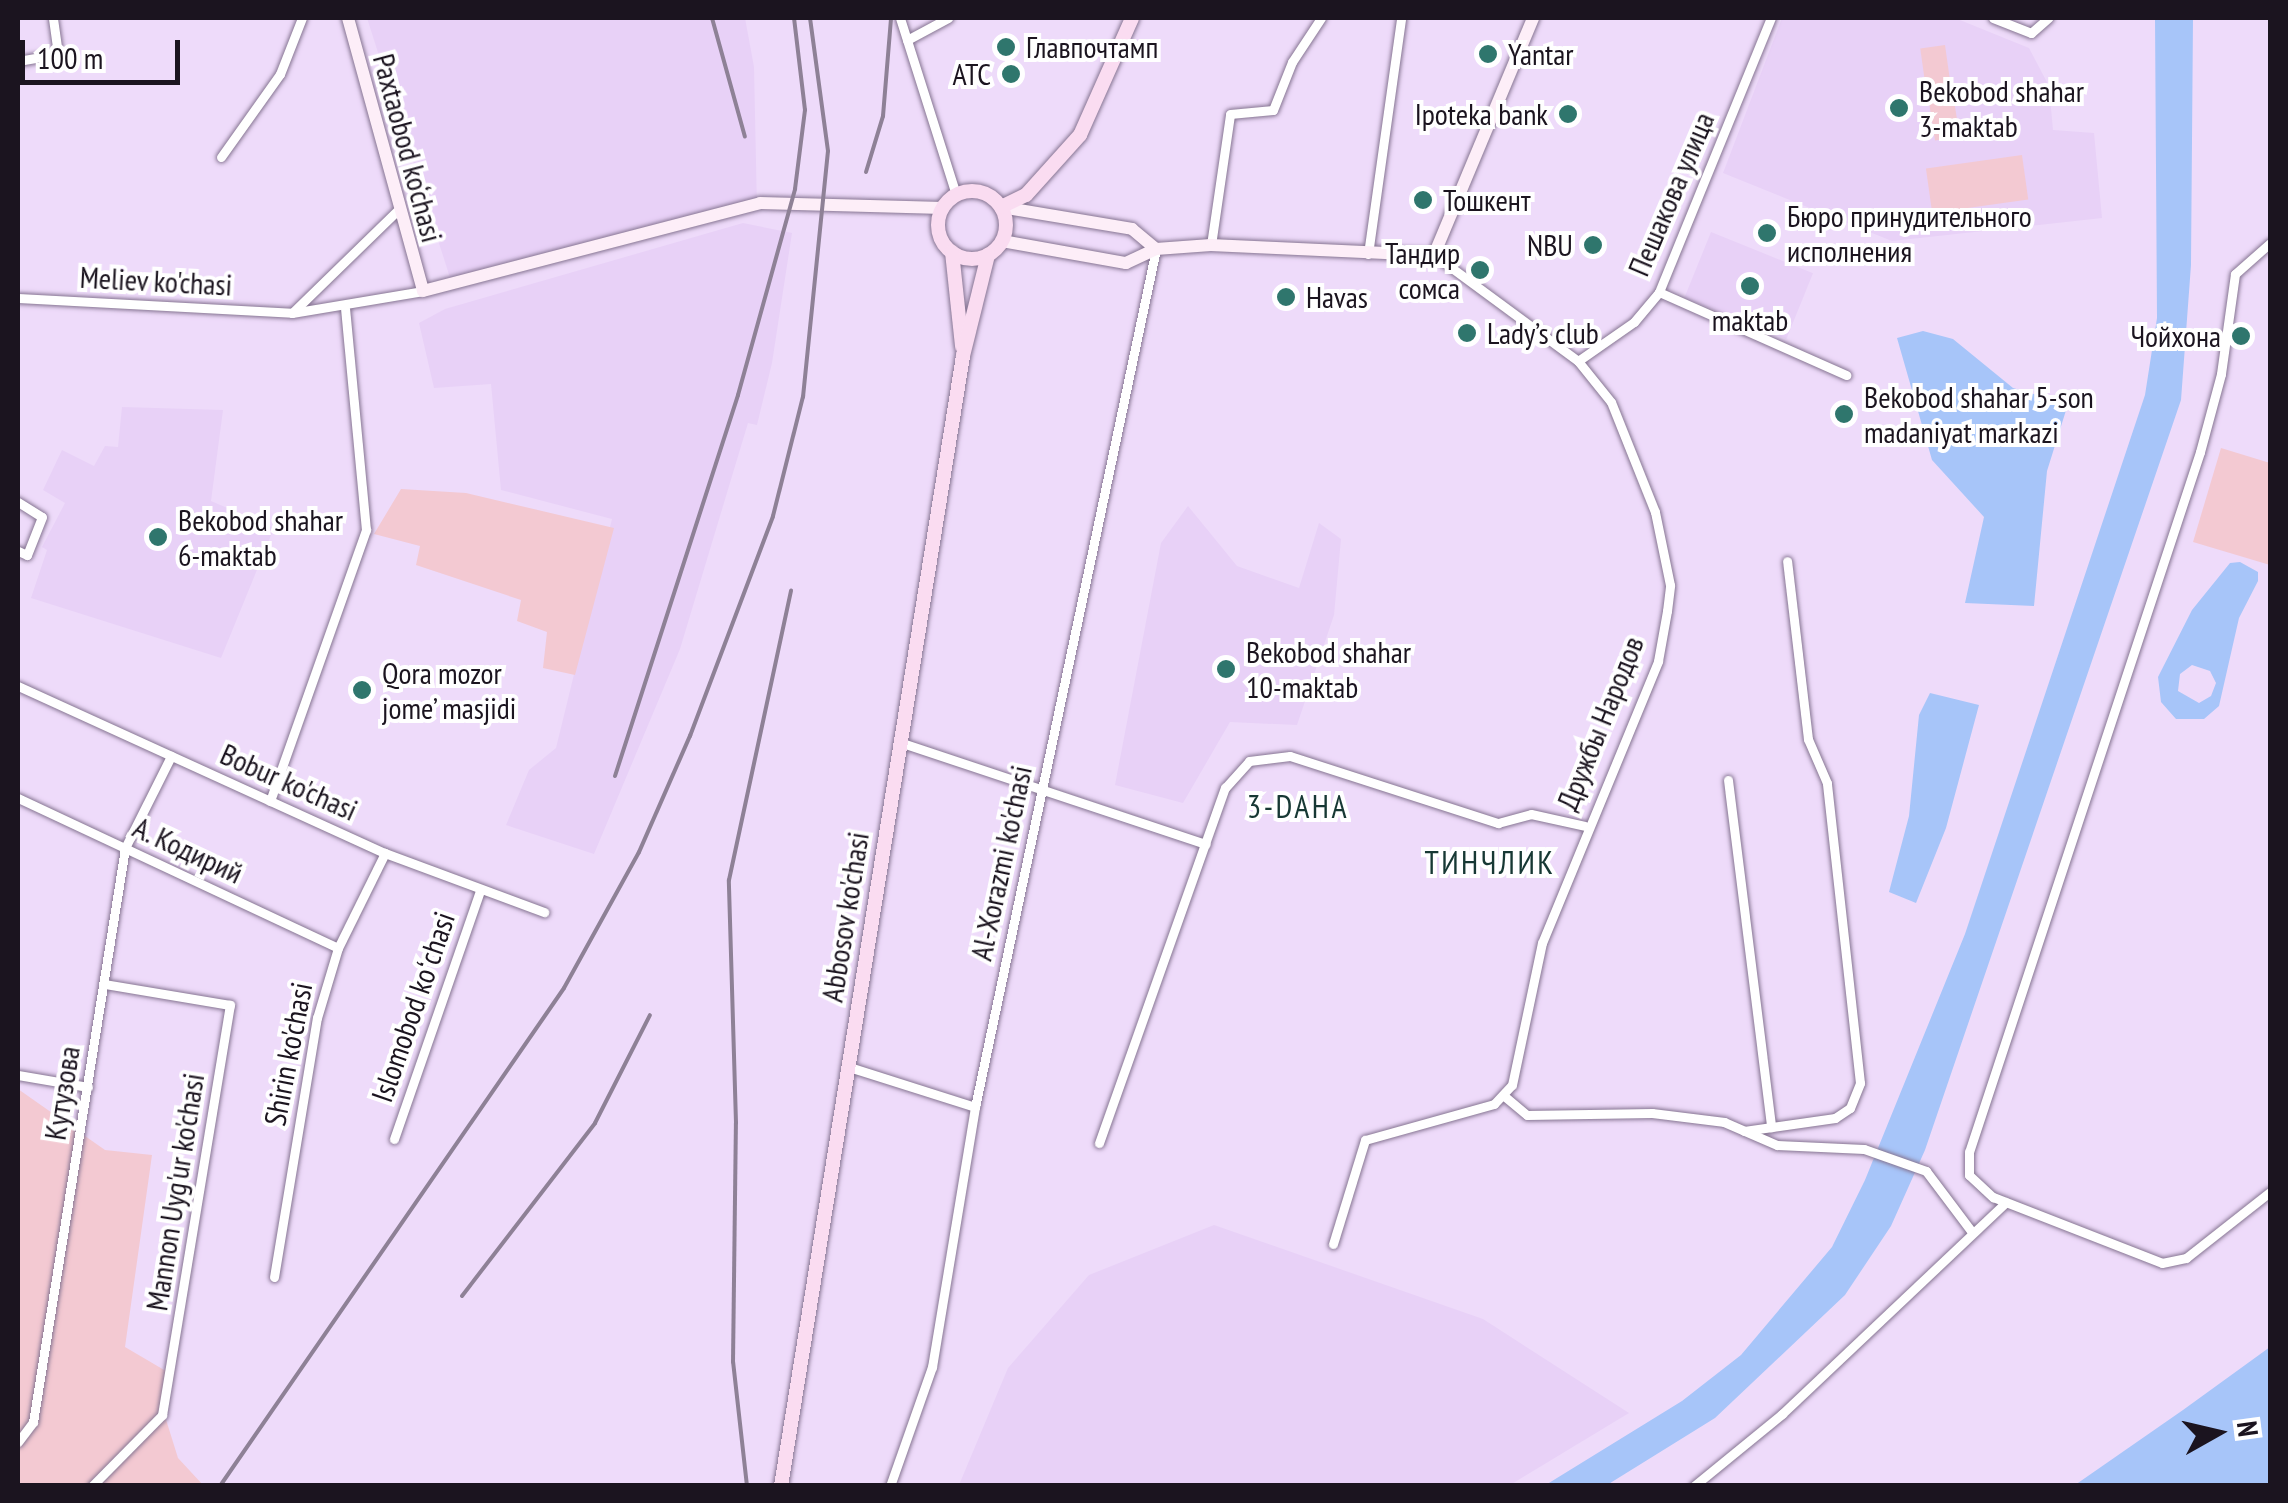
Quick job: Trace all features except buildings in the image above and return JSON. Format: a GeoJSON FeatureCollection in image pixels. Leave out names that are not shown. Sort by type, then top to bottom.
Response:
{"type":"FeatureCollection","features":[{"type":"Feature","properties":{"kind":"main road"},"geometry":{"type":"LineString","coordinates":[[1001,207],[1026,195],[1080,134],[1132,18]]}},
{"type":"Feature","properties":{"kind":"main road"},"geometry":{"type":"LineString","coordinates":[[976,191],[1001,207],[1002,242],[988,255],[970,259],[952,252],[940,234],[943,208],[956,195],[976,191]]}},
{"type":"Feature","properties":{"kind":"main road","name":"Abbosov ko'chasi"},"geometry":{"type":"LineString","coordinates":[[952,252],[963,356]]}},
{"type":"Feature","properties":{"kind":"main road","name":"Abbosov ko'chasi"},"geometry":{"type":"LineString","coordinates":[[781,1486],[963,356],[988,255]]}},
{"type":"Feature","properties":{"kind":"street"},"geometry":{"type":"LineString","coordinates":[[18,61],[58,54],[53,18]]}},
{"type":"Feature","properties":{"kind":"street"},"geometry":{"type":"LineString","coordinates":[[221,157],[280,74],[302,18]]}},
{"type":"Feature","properties":{"kind":"street","name":"Paxtaobod ko‘chasi"},"geometry":{"type":"LineString","coordinates":[[348,18],[398,210],[424,290]]}},
{"type":"Feature","properties":{"kind":"street"},"geometry":{"type":"LineString","coordinates":[[900,18],[956,195]]}},
{"type":"Feature","properties":{"kind":"street"},"geometry":{"type":"LineString","coordinates":[[907,40],[948,18]]}},
{"type":"Feature","properties":{"kind":"street"},"geometry":{"type":"LineString","coordinates":[[1211,245],[1230,114],[1273,110],[1292,62],[1321,18]]}},
{"type":"Feature","properties":{"kind":"street"},"geometry":{"type":"LineString","coordinates":[[1368,254],[1401,18]]}},
{"type":"Feature","properties":{"kind":"street"},"geometry":{"type":"LineString","coordinates":[[1002,242],[1126,262],[1156,249],[1211,245],[1434,255],[1533,18]]}},
{"type":"Feature","properties":{"kind":"street","name":"Пешакова улица"},"geometry":{"type":"LineString","coordinates":[[1578,360],[1634,322],[1659,292],[1772,18]]}},
{"type":"Feature","properties":{"kind":"street"},"geometry":{"type":"LineString","coordinates":[[1993,18],[2032,33],[2048,19]]}},
{"type":"Feature","properties":{"kind":"street"},"geometry":{"type":"LineString","coordinates":[[424,290],[760,203],[943,208]]}},
{"type":"Feature","properties":{"kind":"street"},"geometry":{"type":"LineString","coordinates":[[1001,207],[1132,228],[1156,249]]}},
{"type":"Feature","properties":{"kind":"street"},"geometry":{"type":"LineString","coordinates":[[292,313],[398,210]]}},
{"type":"Feature","properties":{"kind":"street"},"geometry":{"type":"LineString","coordinates":[[2270,243],[2235,274],[2221,374],[2200,452],[1978,1111],[1969,1175],[2006,1202],[2162,1264],[2186,1258],[2270,1192]]}},
{"type":"Feature","properties":{"kind":"street","name":"Al-Xorazmi ko'chasi"},"geometry":{"type":"LineString","coordinates":[[890,1486],[932,1367],[976,1107],[1156,249]]}},
{"type":"Feature","properties":{"kind":"street","name":"Дружбы Народов"},"geometry":{"type":"LineString","coordinates":[[1434,255],[1578,360],[1610,402],[1634,454],[1670,584],[1658,662],[1585,826],[1542,943],[1519,1066],[1503,1095]]}},
{"type":"Feature","properties":{"kind":"street","name":"Meliev ko'chasi"},"geometry":{"type":"LineString","coordinates":[[18,298],[292,313],[345,309],[424,290]]}},
{"type":"Feature","properties":{"kind":"street"},"geometry":{"type":"LineString","coordinates":[[1659,292],[1846,375]]}},
{"type":"Feature","properties":{"kind":"street"},"geometry":{"type":"LineString","coordinates":[[270,800],[366,530],[345,309]]}},
{"type":"Feature","properties":{"kind":"street"},"geometry":{"type":"LineString","coordinates":[[18,502],[42,517],[28,554],[18,551]]}},
{"type":"Feature","properties":{"kind":"street"},"geometry":{"type":"LineString","coordinates":[[1744,1131],[1844,1114],[1855,1100],[1860,1069],[1826,783],[1808,738],[1787,561]]}},
{"type":"Feature","properties":{"kind":"street","name":"Bobur ko'chasi"},"geometry":{"type":"LineString","coordinates":[[18,686],[386,853],[544,912]]}},
{"type":"Feature","properties":{"kind":"street"},"geometry":{"type":"LineString","coordinates":[[902,742],[1206,844]]}},
{"type":"Feature","properties":{"kind":"street"},"geometry":{"type":"LineString","coordinates":[[1099,1143],[1225,788],[1249,760],[1268,755],[1290,756],[1498,823],[1531,814],[1585,826]]}},
{"type":"Feature","properties":{"kind":"street","name":"Кутузова"},"geometry":{"type":"LineString","coordinates":[[18,1442],[33,1422],[125,848],[171,756]]}},
{"type":"Feature","properties":{"kind":"street"},"geometry":{"type":"LineString","coordinates":[[1728,780],[1770,1127]]}},
{"type":"Feature","properties":{"kind":"street","name":"А. Кодирий"},"geometry":{"type":"LineString","coordinates":[[18,798],[338,948]]}},
{"type":"Feature","properties":{"kind":"street","name":"Shirin ko'chasi"},"geometry":{"type":"LineString","coordinates":[[274,1277],[317,1018],[338,948],[386,853]]}},
{"type":"Feature","properties":{"kind":"street","name":"Islomobod koʻchasi"},"geometry":{"type":"LineString","coordinates":[[394,1140],[480,891]]}},
{"type":"Feature","properties":{"kind":"street","name":"Mannon Uyg'ur ko'chasi"},"geometry":{"type":"LineString","coordinates":[[92,1486],[162,1415],[230,1004],[104,984]]}},
{"type":"Feature","properties":{"kind":"street"},"geometry":{"type":"LineString","coordinates":[[849,1068],[976,1107]]}},
{"type":"Feature","properties":{"kind":"street"},"geometry":{"type":"LineString","coordinates":[[18,1076],[88,1087]]}},
{"type":"Feature","properties":{"kind":"street"},"geometry":{"type":"LineString","coordinates":[[1333,1244],[1365,1140],[1494,1104],[1503,1095],[1527,1115],[1652,1113],[1744,1131],[1777,1145],[1864,1149],[1926,1171],[1972,1232]]}},
{"type":"Feature","properties":{"kind":"street"},"geometry":{"type":"LineString","coordinates":[[1694,1486],[1782,1414],[2006,1202]]}},
{"type":"Feature","properties":{"kind":"shaded area"},"geometry":{"type":"Polygon","coordinates":[[[367,18],[745,18],[754,67],[757,210],[453,287],[367,18]]]}},
{"type":"Feature","properties":{"kind":"shaded area","name":"Bekobod shahar 3-maktab"},"geometry":{"type":"Polygon","coordinates":[[[1782,18],[1955,18],[2029,48],[2049,86],[2053,130],[2094,133],[2102,218],[1892,241],[1723,173],[1782,18]]]}},
{"type":"Feature","properties":{"kind":"shaded area"},"geometry":{"type":"Polygon","coordinates":[[[1945,45],[1951,86],[1926,89],[1920,48],[1945,45]]]}},
{"type":"Feature","properties":{"kind":"shaded area"},"geometry":{"type":"Polygon","coordinates":[[[1953,94],[1960,136],[1935,140],[1928,98],[1953,94]]]}},
{"type":"Feature","properties":{"kind":"shaded area"},"geometry":{"type":"Polygon","coordinates":[[[2022,155],[2028,200],[1932,213],[1926,168],[2022,155]]]}},
{"type":"Feature","properties":{"kind":"shaded area"},"geometry":{"type":"Polygon","coordinates":[[[743,223],[792,233],[772,363],[757,425],[748,423],[680,649],[594,854],[506,825],[529,770],[556,748],[612,519],[501,490],[491,384],[434,388],[419,323],[445,309],[743,223]]]}},
{"type":"Feature","properties":{"kind":"shaded area","name":"maktab"},"geometry":{"type":"Polygon","coordinates":[[[1711,232],[1813,273],[1786,339],[1684,298],[1711,232]]]}},
{"type":"Feature","properties":{"kind":"shaded area","name":"Bekobod shahar 6-maktab"},"geometry":{"type":"Polygon","coordinates":[[[122,407],[223,410],[211,501],[274,528],[221,658],[31,598],[47,550],[42,547],[65,503],[43,490],[62,450],[94,466],[105,446],[118,447],[122,407]]]}},
{"type":"Feature","properties":{"kind":"shaded area"},"geometry":{"type":"Polygon","coordinates":[[[2221,448],[2270,463],[2270,565],[2193,542],[2221,448]]]}},
{"type":"Feature","properties":{"kind":"shaded area"},"geometry":{"type":"Polygon","coordinates":[[[401,489],[466,493],[614,528],[575,675],[543,668],[547,632],[517,621],[521,600],[416,565],[420,546],[374,534],[401,489]]]}},
{"type":"Feature","properties":{"kind":"shaded area","name":"Bekobod shahar 10-maktab"},"geometry":{"type":"Polygon","coordinates":[[[1188,506],[1237,566],[1299,588],[1319,523],[1341,539],[1334,615],[1297,725],[1230,722],[1183,803],[1115,785],[1161,543],[1188,506]]]}},
{"type":"Feature","properties":{"kind":"shaded area"},"geometry":{"type":"Polygon","coordinates":[[[18,1089],[105,1150],[152,1155],[125,1347],[171,1374],[163,1410],[178,1458],[203,1485],[18,1485],[18,1089]]]}},
{"type":"Feature","properties":{"kind":"shaded area"},"geometry":{"type":"Polygon","coordinates":[[[1214,1225],[1483,1319],[1629,1413],[1510,1485],[959,1485],[1008,1368],[1089,1275],[1214,1225]]]}},
{"type":"Feature","properties":{"kind":"water"},"geometry":{"type":"Polygon","coordinates":[[[2155,18],[2193,18],[2191,265],[2181,400],[1925,1150],[1891,1226],[1845,1295],[1715,1418],[1607,1485],[1544,1486],[1682,1401],[1741,1355],[1832,1247],[1865,1180],[1965,934],[2145,395],[2157,318],[2155,18]]]}},
{"type":"Feature","properties":{"kind":"water"},"geometry":{"type":"Polygon","coordinates":[[[1923,331],[1953,339],[2013,388],[2068,404],[2047,471],[2034,606],[1965,603],[1984,517],[1932,460],[1897,338],[1923,331]]]}},
{"type":"Feature","properties":{"kind":"water"},"geometry":{"type":"Polygon","coordinates":[[[2240,562],[2258,572],[2258,581],[2239,618],[2219,706],[2204,719],[2176,719],[2161,702],[2158,677],[2192,610],[2230,563],[2240,562]],[[2192,665],[2180,674],[2178,691],[2199,703],[2211,696],[2216,683],[2210,671],[2192,665]]]}},
{"type":"Feature","properties":{"kind":"water"},"geometry":{"type":"Polygon","coordinates":[[[1930,693],[1979,705],[1946,828],[1916,903],[1889,892],[1909,816],[1919,715],[1930,693]]]}},
{"type":"Feature","properties":{"kind":"water"},"geometry":{"type":"Polygon","coordinates":[[[2270,1347],[2270,1485],[2075,1485],[2183,1410],[2270,1347]]]}},
{"type":"Feature","properties":{"kind":"railway"},"geometry":{"type":"LineString","coordinates":[[712,18],[745,137]]}},
{"type":"Feature","properties":{"kind":"railway"},"geometry":{"type":"LineString","coordinates":[[615,776],[738,395],[795,189],[805,110],[794,18]]}},
{"type":"Feature","properties":{"kind":"railway"},"geometry":{"type":"LineString","coordinates":[[220,1486],[564,988],[639,852],[690,736],[773,516],[803,397],[828,151],[810,18]]}},
{"type":"Feature","properties":{"kind":"railway"},"geometry":{"type":"LineString","coordinates":[[866,172],[883,116],[891,18]]}},
{"type":"Feature","properties":{"kind":"railway"},"geometry":{"type":"LineString","coordinates":[[747,1486],[733,1362],[736,1123],[729,880],[791,591]]}},
{"type":"Feature","properties":{"kind":"railway"},"geometry":{"type":"LineString","coordinates":[[462,1296],[595,1123],[650,1015]]}},
{"type":"Feature","properties":{"kind":"place","name":"Главпочтамп"},"geometry":{"type":"Point","coordinates":[1006,47]}},
{"type":"Feature","properties":{"kind":"place","name":"Yantar"},"geometry":{"type":"Point","coordinates":[1488,54]}},
{"type":"Feature","properties":{"kind":"place","name":"АТС"},"geometry":{"type":"Point","coordinates":[1011,74]}},
{"type":"Feature","properties":{"kind":"place","name":"Bekobod shahar 3-maktab"},"geometry":{"type":"Point","coordinates":[1899,108]}},
{"type":"Feature","properties":{"kind":"place","name":"Ipoteka bank"},"geometry":{"type":"Point","coordinates":[1568,114]}},
{"type":"Feature","properties":{"kind":"place","name":"Тошкент"},"geometry":{"type":"Point","coordinates":[1423,200]}},
{"type":"Feature","properties":{"kind":"place","name":"Бюро принудительного исполнения"},"geometry":{"type":"Point","coordinates":[1767,233]}},
{"type":"Feature","properties":{"kind":"place","name":"NBU"},"geometry":{"type":"Point","coordinates":[1593,245]}},
{"type":"Feature","properties":{"kind":"place","name":"Тандир сомса"},"geometry":{"type":"Point","coordinates":[1480,270]}},
{"type":"Feature","properties":{"kind":"place","name":"maktab"},"geometry":{"type":"Point","coordinates":[1750,286]}},
{"type":"Feature","properties":{"kind":"place","name":"Havas"},"geometry":{"type":"Point","coordinates":[1286,297]}},
{"type":"Feature","properties":{"kind":"place","name":"Lady’s club"},"geometry":{"type":"Point","coordinates":[1467,333]}},
{"type":"Feature","properties":{"kind":"place","name":"Чойхона"},"geometry":{"type":"Point","coordinates":[2241,336]}},
{"type":"Feature","properties":{"kind":"place","name":"Bekobod shahar 5-son madaniyat markazi"},"geometry":{"type":"Point","coordinates":[1844,414]}},
{"type":"Feature","properties":{"kind":"place","name":"Bekobod shahar 6-maktab"},"geometry":{"type":"Point","coordinates":[158,537]}},
{"type":"Feature","properties":{"kind":"place","name":"Bekobod shahar 10-maktab"},"geometry":{"type":"Point","coordinates":[1226,669]}},
{"type":"Feature","properties":{"kind":"place","name":"Qora mozor jome’ masjidi"},"geometry":{"type":"Point","coordinates":[362,690]}},
{"type":"Feature","properties":{"kind":"district","name":"3-DAHA"},"geometry":{"type":"Point","coordinates":[1298,806]}},
{"type":"Feature","properties":{"kind":"district","name":"ТИНЧЛИК"},"geometry":{"type":"Point","coordinates":[1490,862]}}]}
